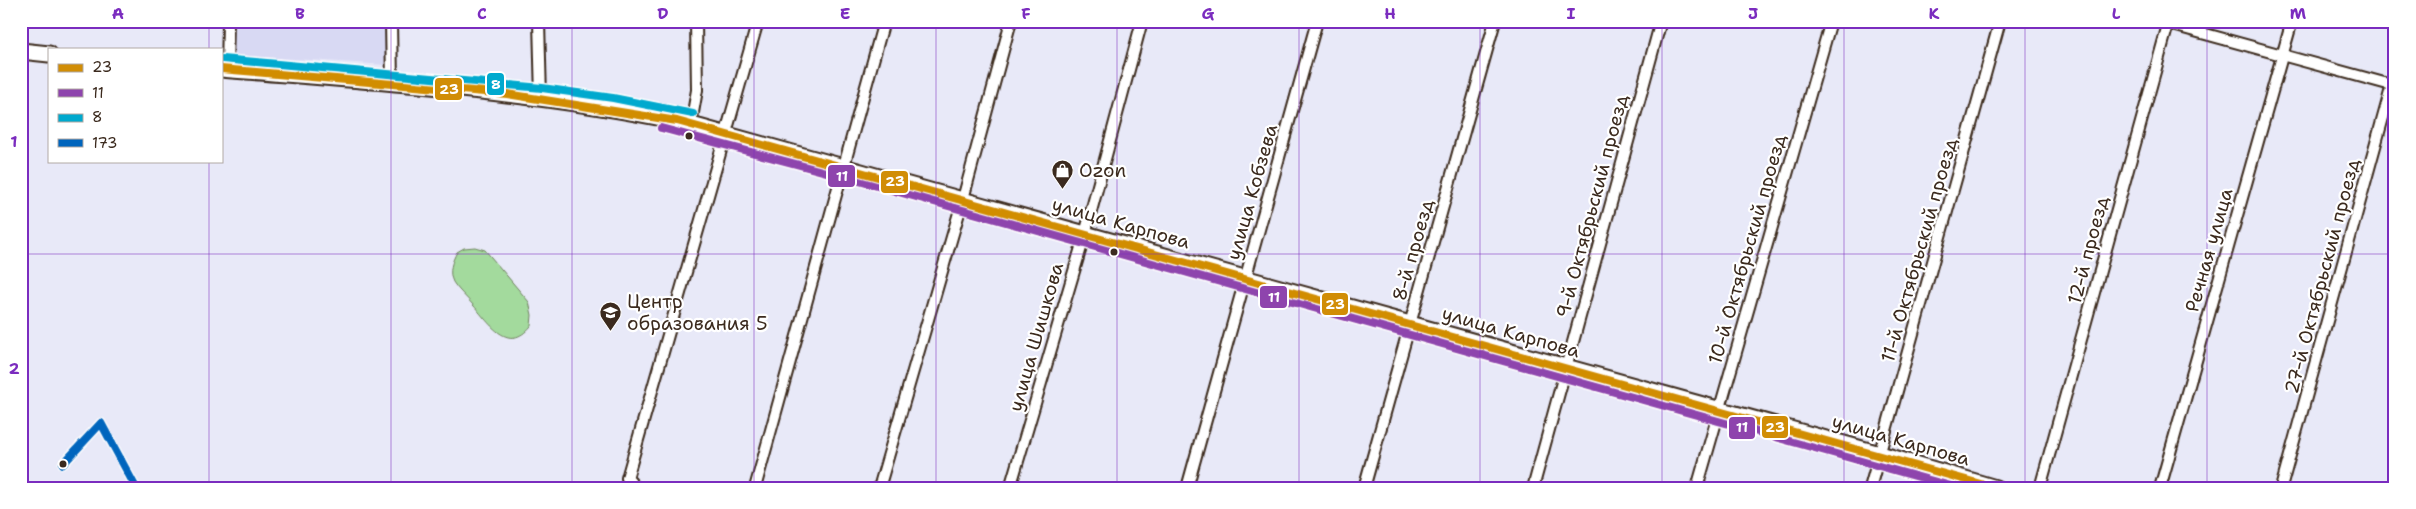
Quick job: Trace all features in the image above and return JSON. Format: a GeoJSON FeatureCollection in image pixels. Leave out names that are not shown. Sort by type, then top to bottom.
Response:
{"type":"FeatureCollection","features":[{"type":"Feature","properties":{"kind":"main road"},"geometry":{"type":"LineString","coordinates":[[21,51],[48,54]]}},
{"type":"Feature","properties":{"kind":"main road","name":"улица Карпова"},"geometry":{"type":"LineString","coordinates":[[224,69],[541,98],[612,108],[691,124],[1880,454],[1996,488]]}},
{"type":"Feature","properties":{"kind":"street"},"geometry":{"type":"LineString","coordinates":[[224,69],[228,21]]}},
{"type":"Feature","properties":{"kind":"street"},"geometry":{"type":"LineString","coordinates":[[391,21],[392,84]]}},
{"type":"Feature","properties":{"kind":"street"},"geometry":{"type":"LineString","coordinates":[[539,21],[541,98]]}},
{"type":"Feature","properties":{"kind":"street"},"geometry":{"type":"LineString","coordinates":[[691,124],[697,90],[696,21]]}},
{"type":"Feature","properties":{"kind":"street"},"geometry":{"type":"LineString","coordinates":[[636,488],[627,478],[728,133],[758,21]]}},
{"type":"Feature","properties":{"kind":"street"},"geometry":{"type":"LineString","coordinates":[[755,488],[884,21]]}},
{"type":"Feature","properties":{"kind":"street"},"geometry":{"type":"LineString","coordinates":[[879,488],[963,199],[1011,21]]}},
{"type":"Feature","properties":{"kind":"street","name":"улица Шишкова"},"geometry":{"type":"LineString","coordinates":[[1010,488],[1085,234],[1142,21]]}},
{"type":"Feature","properties":{"kind":"street","name":"улица Кобзева"},"geometry":{"type":"LineString","coordinates":[[1187,488],[1317,21]]}},
{"type":"Feature","properties":{"kind":"street","name":"8-й проезд"},"geometry":{"type":"LineString","coordinates":[[1364,488],[1495,21]]}},
{"type":"Feature","properties":{"kind":"street","name":"9-й Октябрьский проезд"},"geometry":{"type":"LineString","coordinates":[[1534,488],[1565,368],[1661,21]]}},
{"type":"Feature","properties":{"kind":"street","name":"10-й Октябрьский проезд"},"geometry":{"type":"LineString","coordinates":[[1697,488],[1831,21]]}},
{"type":"Feature","properties":{"kind":"street","name":"11-й Октябрьский проезд"},"geometry":{"type":"LineString","coordinates":[[1870,488],[2000,21]]}},
{"type":"Feature","properties":{"kind":"street","name":"Речная улица"},"geometry":{"type":"LineString","coordinates":[[2160,488],[2292,21]]}},
{"type":"Feature","properties":{"kind":"street"},"geometry":{"type":"LineString","coordinates":[[2165,22],[2393,86]]}},
{"type":"Feature","properties":{"kind":"street","name":"12-й проезд"},"geometry":{"type":"LineString","coordinates":[[2040,488],[2165,22]]}},
{"type":"Feature","properties":{"kind":"street","name":"27-й Октябрьский проезд"},"geometry":{"type":"LineString","coordinates":[[2281,488],[2395,74]]}},
{"type":"Feature","properties":{"kind":"shaded area"},"geometry":{"type":"Polygon","coordinates":[[[234,21],[385,21],[386,65],[233,55],[234,21]]]}},
{"type":"Feature","properties":{"kind":"green space"},"geometry":{"type":"Polygon","coordinates":[[[475,247],[485,250],[529,302],[532,315],[531,326],[523,334],[507,337],[493,328],[453,282],[451,267],[457,252],[464,248],[475,247]]]}},
{"type":"Feature","properties":{"kind":"transit line","name":"8"},"geometry":{"type":"LineString","coordinates":[[222,59],[542,88],[613,98],[693,114]]}},
{"type":"Feature","properties":{"kind":"transit line","name":"23"},"geometry":{"type":"LineString","coordinates":[[222,69],[507,94],[677,121],[1995,488]]}},
{"type":"Feature","properties":{"kind":"transit line","name":"11"},"geometry":{"type":"LineString","coordinates":[[661,128],[841,176],[1958,488]]}},
{"type":"Feature","properties":{"kind":"transit line","name":"173"},"geometry":{"type":"LineString","coordinates":[[63,464],[101,423],[135,486],[132,488]]}},
{"type":"Feature","properties":{"kind":"place","name":"Ozon"},"geometry":{"type":"Point","coordinates":[1063,189]}},
{"type":"Feature","properties":{"kind":"place","name":"Центр образования 5"},"geometry":{"type":"Point","coordinates":[611,331]}}]}
